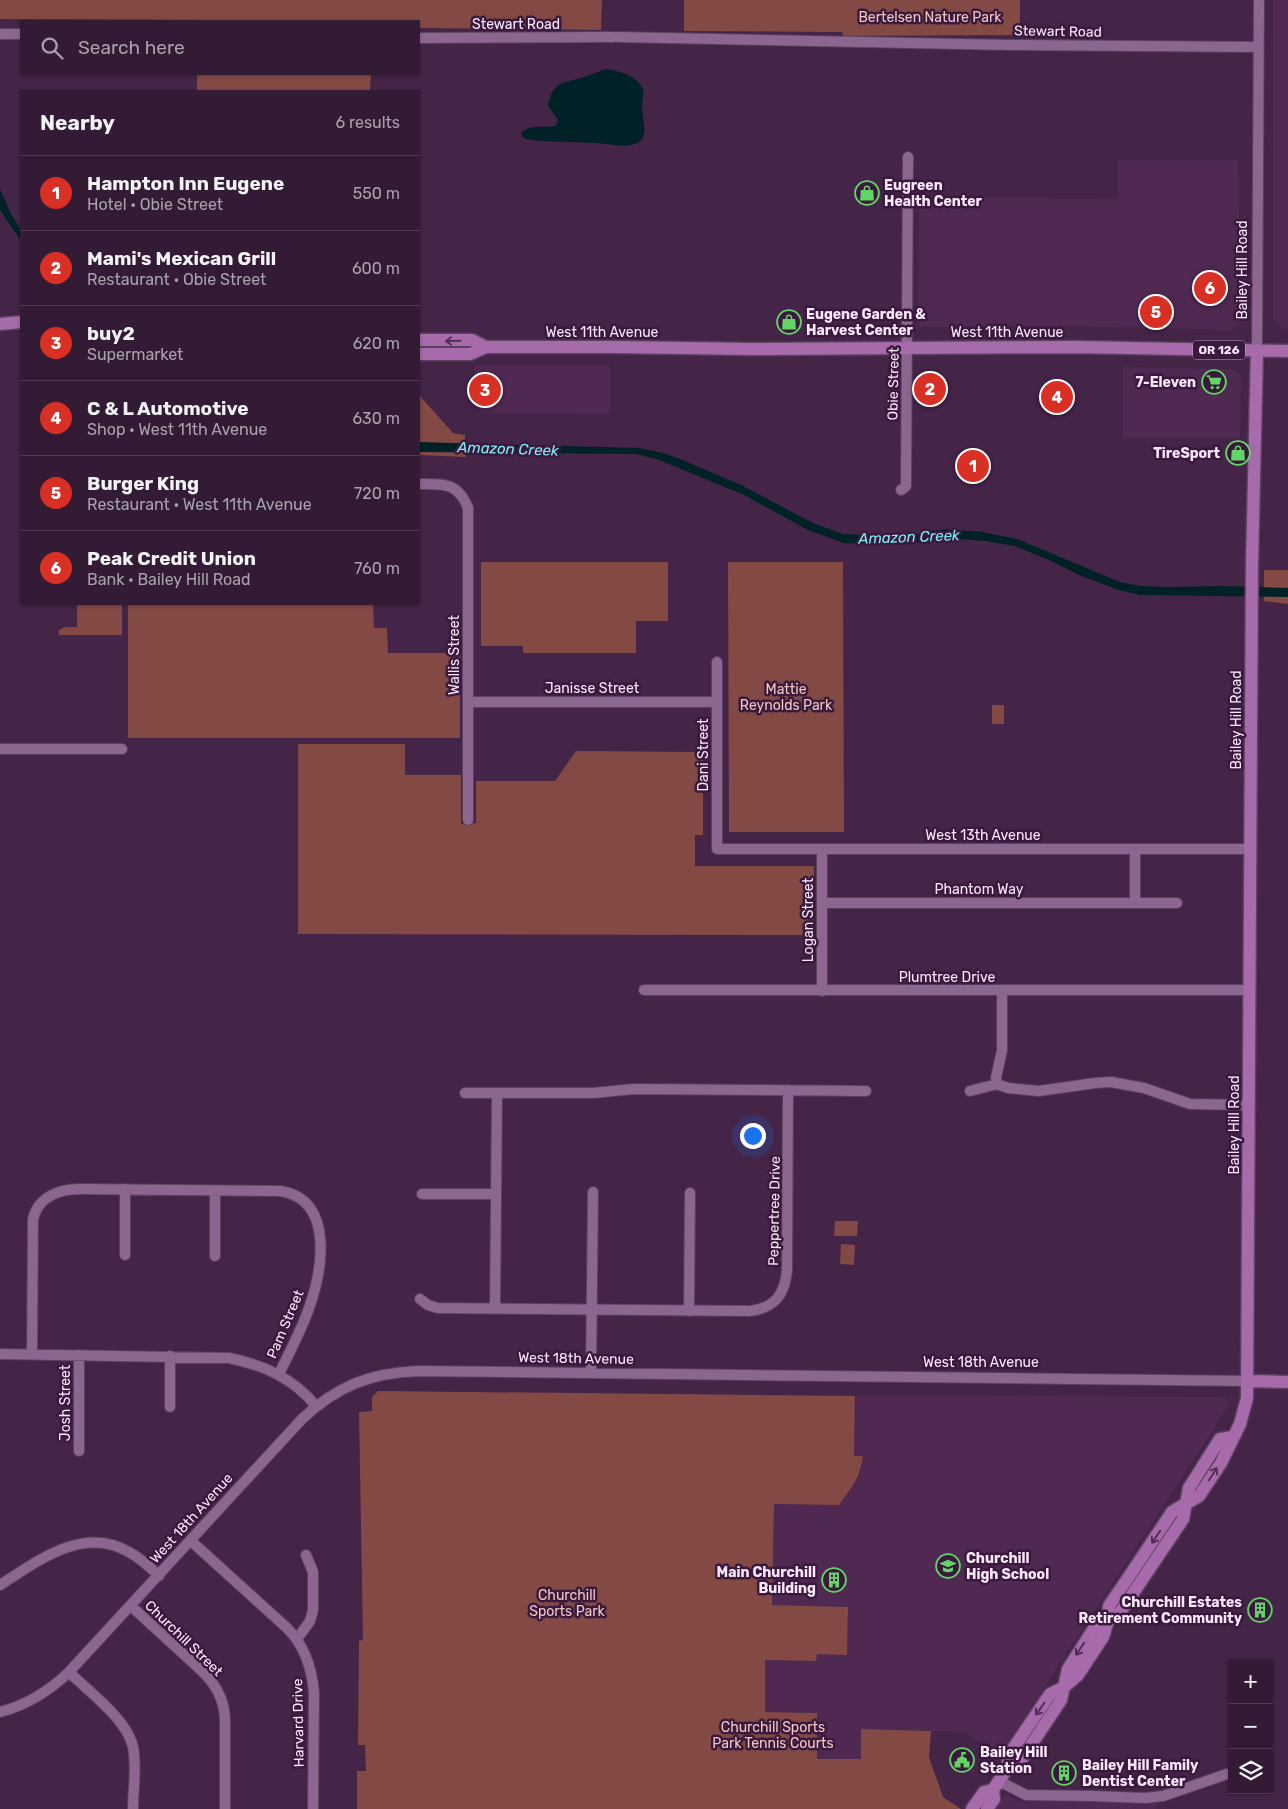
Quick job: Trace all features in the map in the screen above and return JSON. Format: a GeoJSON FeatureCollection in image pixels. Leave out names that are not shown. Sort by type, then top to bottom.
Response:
{"type":"FeatureCollection","features":[{"type":"Feature","properties":{"kind":"main road"},"geometry":{"type":"LineString","coordinates":[[0,324],[20,322]]}},
{"type":"Feature","properties":{"kind":"main road","name":"West 11th Avenue"},"geometry":{"type":"LineString","coordinates":[[420,340],[472,340],[486,347]]}},
{"type":"Feature","properties":{"kind":"main road","name":"West 11th Avenue"},"geometry":{"type":"LineString","coordinates":[[420,354],[470,354],[486,347],[623,347],[750,350],[907,347],[1076,347],[1288,351]]}},
{"type":"Feature","properties":{"kind":"main road","name":"Bailey Hill Road"},"geometry":{"type":"LineString","coordinates":[[987,1809],[994,1799],[996,1785],[1008,1767],[1008,1756],[1050,1694],[1064,1687],[1071,1663],[1093,1630],[1108,1620],[1109,1606],[1172,1512],[1186,1505],[1189,1488],[1220,1439],[1233,1437],[1244,1413],[1247,1398],[1252,568],[1257,350]]}},
{"type":"Feature","properties":{"kind":"main road","name":"West 18th Avenue"},"geometry":{"type":"LineString","coordinates":[[1248,1381],[1288,1382]]}},
{"type":"Feature","properties":{"kind":"main road","name":"Bailey Hill Road"},"geometry":{"type":"LineString","coordinates":[[972,1809],[984,1792],[996,1785]]}},
{"type":"Feature","properties":{"kind":"street","name":"Bailey Hill Road"},"geometry":{"type":"LineString","coordinates":[[1257,350],[1259,0]]}},
{"type":"Feature","properties":{"kind":"street"},"geometry":{"type":"LineString","coordinates":[[0,34],[20,34]]}},
{"type":"Feature","properties":{"kind":"street","name":"Stewart Road"},"geometry":{"type":"LineString","coordinates":[[420,38],[616,37],[1258,47]]}},
{"type":"Feature","properties":{"kind":"street","name":"Obie Street"},"geometry":{"type":"LineString","coordinates":[[901,490],[906,486],[905,388],[908,157]]}},
{"type":"Feature","properties":{"kind":"street","name":"Wallis Street"},"geometry":{"type":"LineString","coordinates":[[420,484],[448,486],[460,492],[468,508],[468,820]]}},
{"type":"Feature","properties":{"kind":"street","name":"Dani Street"},"geometry":{"type":"LineString","coordinates":[[716,662],[717,849]]}},
{"type":"Feature","properties":{"kind":"street","name":"Janisse Street"},"geometry":{"type":"LineString","coordinates":[[468,702],[717,702]]}},
{"type":"Feature","properties":{"kind":"street"},"geometry":{"type":"LineString","coordinates":[[0,749],[122,749]]}},
{"type":"Feature","properties":{"kind":"street","name":"West 13th Avenue"},"geometry":{"type":"LineString","coordinates":[[717,849],[1250,849]]}},
{"type":"Feature","properties":{"kind":"street","name":"Logan Street"},"geometry":{"type":"LineString","coordinates":[[822,849],[822,991]]}},
{"type":"Feature","properties":{"kind":"street"},"geometry":{"type":"LineString","coordinates":[[1135,903],[1136,849]]}},
{"type":"Feature","properties":{"kind":"street","name":"Phantom Way"},"geometry":{"type":"LineString","coordinates":[[822,903],[1177,903]]}},
{"type":"Feature","properties":{"kind":"street","name":"Plumtree Drive"},"geometry":{"type":"LineString","coordinates":[[644,990],[1250,990]]}},
{"type":"Feature","properties":{"kind":"street"},"geometry":{"type":"LineString","coordinates":[[997,1084],[996,1077],[1002,1051],[1002,991]]}},
{"type":"Feature","properties":{"kind":"street"},"geometry":{"type":"LineString","coordinates":[[970,1091],[997,1084],[1008,1088],[1039,1091],[1111,1082],[1144,1088],[1190,1104],[1249,1105]]}},
{"type":"Feature","properties":{"kind":"street"},"geometry":{"type":"LineString","coordinates":[[465,1093],[601,1093],[634,1089],[866,1091]]}},
{"type":"Feature","properties":{"kind":"street","name":"Peppertree Drive"},"geometry":{"type":"LineString","coordinates":[[420,1298],[428,1305],[438,1308],[495,1309],[759,1310],[772,1304],[782,1290],[787,1270],[788,1090]]}},
{"type":"Feature","properties":{"kind":"street"},"geometry":{"type":"LineString","coordinates":[[495,1309],[497,1093]]}},
{"type":"Feature","properties":{"kind":"street","name":"Pam Street"},"geometry":{"type":"LineString","coordinates":[[32,1354],[33,1225],[36,1210],[46,1199],[61,1191],[80,1188],[280,1191],[294,1194],[308,1203],[318,1221],[320,1252],[315,1288],[304,1321],[278,1374]]}},
{"type":"Feature","properties":{"kind":"street"},"geometry":{"type":"LineString","coordinates":[[125,1189],[125,1255]]}},
{"type":"Feature","properties":{"kind":"street"},"geometry":{"type":"LineString","coordinates":[[215,1190],[215,1256]]}},
{"type":"Feature","properties":{"kind":"street"},"geometry":{"type":"LineString","coordinates":[[591,1373],[593,1192]]}},
{"type":"Feature","properties":{"kind":"street"},"geometry":{"type":"LineString","coordinates":[[689,1310],[690,1193]]}},
{"type":"Feature","properties":{"kind":"street"},"geometry":{"type":"LineString","coordinates":[[422,1194],[496,1194]]}},
{"type":"Feature","properties":{"kind":"street","name":"Josh Street"},"geometry":{"type":"LineString","coordinates":[[0,1354],[229,1358],[261,1366],[278,1374],[298,1388],[316,1406]]}},
{"type":"Feature","properties":{"kind":"street","name":"Josh Street"},"geometry":{"type":"LineString","coordinates":[[79,1355],[79,1451]]}},
{"type":"Feature","properties":{"kind":"street"},"geometry":{"type":"LineString","coordinates":[[170,1356],[170,1407]]}},
{"type":"Feature","properties":{"kind":"street","name":"West 18th Avenue"},"geometry":{"type":"LineString","coordinates":[[0,1712],[36,1698],[54,1686],[159,1576],[302,1419],[331,1395],[360,1381],[397,1372],[1248,1381]]}},
{"type":"Feature","properties":{"kind":"street","name":"Harvard Drive"},"geometry":{"type":"LineString","coordinates":[[191,1541],[287,1628],[297,1639],[308,1662],[313,1684],[313,1809]]}},
{"type":"Feature","properties":{"kind":"street"},"geometry":{"type":"LineString","coordinates":[[1,1583],[55,1551],[85,1543],[102,1543],[121,1548],[136,1556],[159,1576]]}},
{"type":"Feature","properties":{"kind":"street"},"geometry":{"type":"LineString","coordinates":[[297,1639],[310,1621],[313,1610],[313,1572],[306,1554]]}},
{"type":"Feature","properties":{"kind":"street","name":"Churchill Street"},"geometry":{"type":"LineString","coordinates":[[131,1606],[202,1671],[213,1683],[220,1695],[224,1706],[225,1719],[225,1809]]}},
{"type":"Feature","properties":{"kind":"street"},"geometry":{"type":"LineString","coordinates":[[69,1672],[113,1715],[128,1733],[134,1752],[133,1809]]}},
{"type":"Feature","properties":{"kind":"street"},"geometry":{"type":"LineString","coordinates":[[996,1785],[1026,1796],[1145,1798],[1163,1796],[1227,1774]]}},
{"type":"Feature","properties":{"kind":"shaded area"},"geometry":{"type":"Polygon","coordinates":[[[1273,0],[1288,0],[1288,329],[1281,329],[1273,320],[1273,0]]]}},
{"type":"Feature","properties":{"kind":"shaded area"},"geometry":{"type":"Polygon","coordinates":[[[1118,160],[1238,160],[1241,320],[1238,326],[1230,330],[1068,326],[921,327],[918,322],[919,197],[1118,199],[1118,160]]]}},
{"type":"Feature","properties":{"kind":"shaded area"},"geometry":{"type":"Polygon","coordinates":[[[475,366],[610,366],[610,414],[484,413],[475,405],[475,366]]]}},
{"type":"Feature","properties":{"kind":"shaded area"},"geometry":{"type":"Polygon","coordinates":[[[1123,367],[1233,369],[1241,375],[1240,438],[1123,438],[1123,367]]]}},
{"type":"Feature","properties":{"kind":"shaded area","name":"Churchill High School"},"geometry":{"type":"Polygon","coordinates":[[[856,1395],[1224,1397],[1228,1400],[1228,1407],[1000,1755],[964,1732],[862,1729],[861,1760],[816,1759],[765,1712],[765,1660],[815,1661],[816,1654],[847,1654],[848,1607],[772,1605],[774,1504],[839,1505],[861,1472],[863,1457],[854,1456],[856,1395]]]}},
{"type":"Feature","properties":{"kind":"shaded area"},"geometry":{"type":"Polygon","coordinates":[[[1005,1794],[1021,1801],[1158,1802],[1156,1809],[995,1809],[1005,1794]]]}},
{"type":"Feature","properties":{"kind":"green space"},"geometry":{"type":"Polygon","coordinates":[[[0,0],[602,0],[601,30],[420,28],[420,20],[0,19],[0,0]]]}},
{"type":"Feature","properties":{"kind":"green space","name":"Bertelsen Nature Park"},"geometry":{"type":"Polygon","coordinates":[[[684,0],[1020,0],[1020,35],[843,36],[842,32],[684,31],[684,0]]]}},
{"type":"Feature","properties":{"kind":"green space"},"geometry":{"type":"Polygon","coordinates":[[[197,75],[371,75],[370,90],[197,90],[197,75]]]}},
{"type":"Feature","properties":{"kind":"green space"},"geometry":{"type":"Polygon","coordinates":[[[420,396],[453,433],[465,435],[466,457],[420,455],[420,396]]]}},
{"type":"Feature","properties":{"kind":"green space"},"geometry":{"type":"Polygon","coordinates":[[[481,562],[668,562],[668,621],[636,621],[636,653],[523,653],[523,646],[481,646],[481,562]]]}},
{"type":"Feature","properties":{"kind":"green space","name":"Mattie Reynolds Park"},"geometry":{"type":"Polygon","coordinates":[[[728,562],[843,562],[844,832],[729,832],[728,562]]]}},
{"type":"Feature","properties":{"kind":"green space"},"geometry":{"type":"Polygon","coordinates":[[[1264,570],[1288,570],[1288,604],[1264,601],[1264,570]]]}},
{"type":"Feature","properties":{"kind":"green space"},"geometry":{"type":"Polygon","coordinates":[[[77,605],[122,605],[122,635],[59,635],[59,630],[65,627],[77,627],[77,605]]]}},
{"type":"Feature","properties":{"kind":"green space"},"geometry":{"type":"Polygon","coordinates":[[[128,605],[373,605],[374,628],[387,628],[388,653],[460,653],[460,738],[128,738],[128,605]]]}},
{"type":"Feature","properties":{"kind":"green space"},"geometry":{"type":"Polygon","coordinates":[[[992,705],[1004,705],[1004,724],[992,724],[992,705]]]}},
{"type":"Feature","properties":{"kind":"green space"},"geometry":{"type":"Polygon","coordinates":[[[298,744],[405,744],[405,775],[461,775],[461,824],[476,823],[476,781],[555,781],[576,751],[703,752],[703,835],[695,835],[695,866],[814,866],[813,935],[298,934],[298,744]]]}},
{"type":"Feature","properties":{"kind":"green space"},"geometry":{"type":"Polygon","coordinates":[[[835,1221],[858,1221],[857,1236],[834,1236],[835,1221]]]}},
{"type":"Feature","properties":{"kind":"green space"},"geometry":{"type":"Polygon","coordinates":[[[841,1244],[855,1245],[854,1265],[840,1264],[841,1244]]]}},
{"type":"Feature","properties":{"kind":"green space","name":"Churchill Sports Park"},"geometry":{"type":"Polygon","coordinates":[[[378,1391],[855,1396],[854,1456],[863,1456],[858,1477],[852,1488],[839,1505],[774,1504],[772,1605],[848,1607],[847,1655],[817,1654],[816,1661],[765,1660],[765,1712],[817,1713],[817,1759],[861,1759],[861,1729],[931,1731],[929,1757],[943,1797],[961,1809],[357,1809],[357,1771],[366,1771],[365,1745],[358,1745],[359,1641],[363,1640],[359,1412],[372,1411],[372,1397],[378,1391]]]}},
{"type":"Feature","properties":{"kind":"water"},"geometry":{"type":"Polygon","coordinates":[[[606,69],[629,75],[642,87],[644,134],[640,141],[635,144],[621,146],[597,143],[539,141],[526,139],[522,136],[521,133],[528,128],[555,126],[558,120],[548,106],[552,91],[556,87],[565,82],[606,69]]]}},
{"type":"Feature","properties":{"kind":"water"},"geometry":{"type":"Polygon","coordinates":[[[0,189],[11,214],[20,228],[20,240],[0,210],[0,189]]]}},
{"type":"Feature","properties":{"kind":"water","name":"Amazon Creek"},"geometry":{"type":"Polygon","coordinates":[[[420,442],[639,448],[680,459],[741,485],[813,523],[843,534],[897,538],[944,529],[982,532],[1017,539],[1120,582],[1140,586],[1168,587],[1288,588],[1288,597],[1140,595],[1119,590],[1079,575],[1015,546],[985,541],[948,538],[898,545],[844,543],[808,530],[742,494],[659,460],[636,454],[420,452],[420,442]]]}},
{"type":"Feature","properties":{"kind":"place","name":"Eugreen Health Center"},"geometry":{"type":"Point","coordinates":[867,193]}},
{"type":"Feature","properties":{"kind":"place","name":"Peak Credit Union"},"geometry":{"type":"Point","coordinates":[1210,288]}},
{"type":"Feature","properties":{"kind":"place","name":"Burger King"},"geometry":{"type":"Point","coordinates":[1156,312]}},
{"type":"Feature","properties":{"kind":"place","name":"Eugene Garden & Harvest Center"},"geometry":{"type":"Point","coordinates":[789,322]}},
{"type":"Feature","properties":{"kind":"place","name":"7-Eleven"},"geometry":{"type":"Point","coordinates":[1214,382]}},
{"type":"Feature","properties":{"kind":"place","name":"Mami's Mexican Grill"},"geometry":{"type":"Point","coordinates":[930,389]}},
{"type":"Feature","properties":{"kind":"place","name":"buy2"},"geometry":{"type":"Point","coordinates":[485,390]}},
{"type":"Feature","properties":{"kind":"place","name":"C & L Automotive"},"geometry":{"type":"Point","coordinates":[1057,397]}},
{"type":"Feature","properties":{"kind":"place","name":"TireSport"},"geometry":{"type":"Point","coordinates":[1238,453]}},
{"type":"Feature","properties":{"kind":"place","name":"Hampton Inn Eugene"},"geometry":{"type":"Point","coordinates":[973,466]}},
{"type":"Feature","properties":{"kind":"place","name":"Churchill High School"},"geometry":{"type":"Point","coordinates":[948,1566]}},
{"type":"Feature","properties":{"kind":"place","name":"Main Churchill Building"},"geometry":{"type":"Point","coordinates":[834,1580]}},
{"type":"Feature","properties":{"kind":"place","name":"Churchill Estates Retirement Community"},"geometry":{"type":"Point","coordinates":[1260,1610]}},
{"type":"Feature","properties":{"kind":"place","name":"Bailey Hill Station"},"geometry":{"type":"Point","coordinates":[962,1760]}},
{"type":"Feature","properties":{"kind":"place","name":"Bailey Hill Family Dentist Center"},"geometry":{"type":"Point","coordinates":[1064,1773]}},
{"type":"Feature","properties":{"kind":"park label","name":"Churchill Sports Park Tennis Courts"},"geometry":{"type":"Point","coordinates":[773,1735]}}]}
